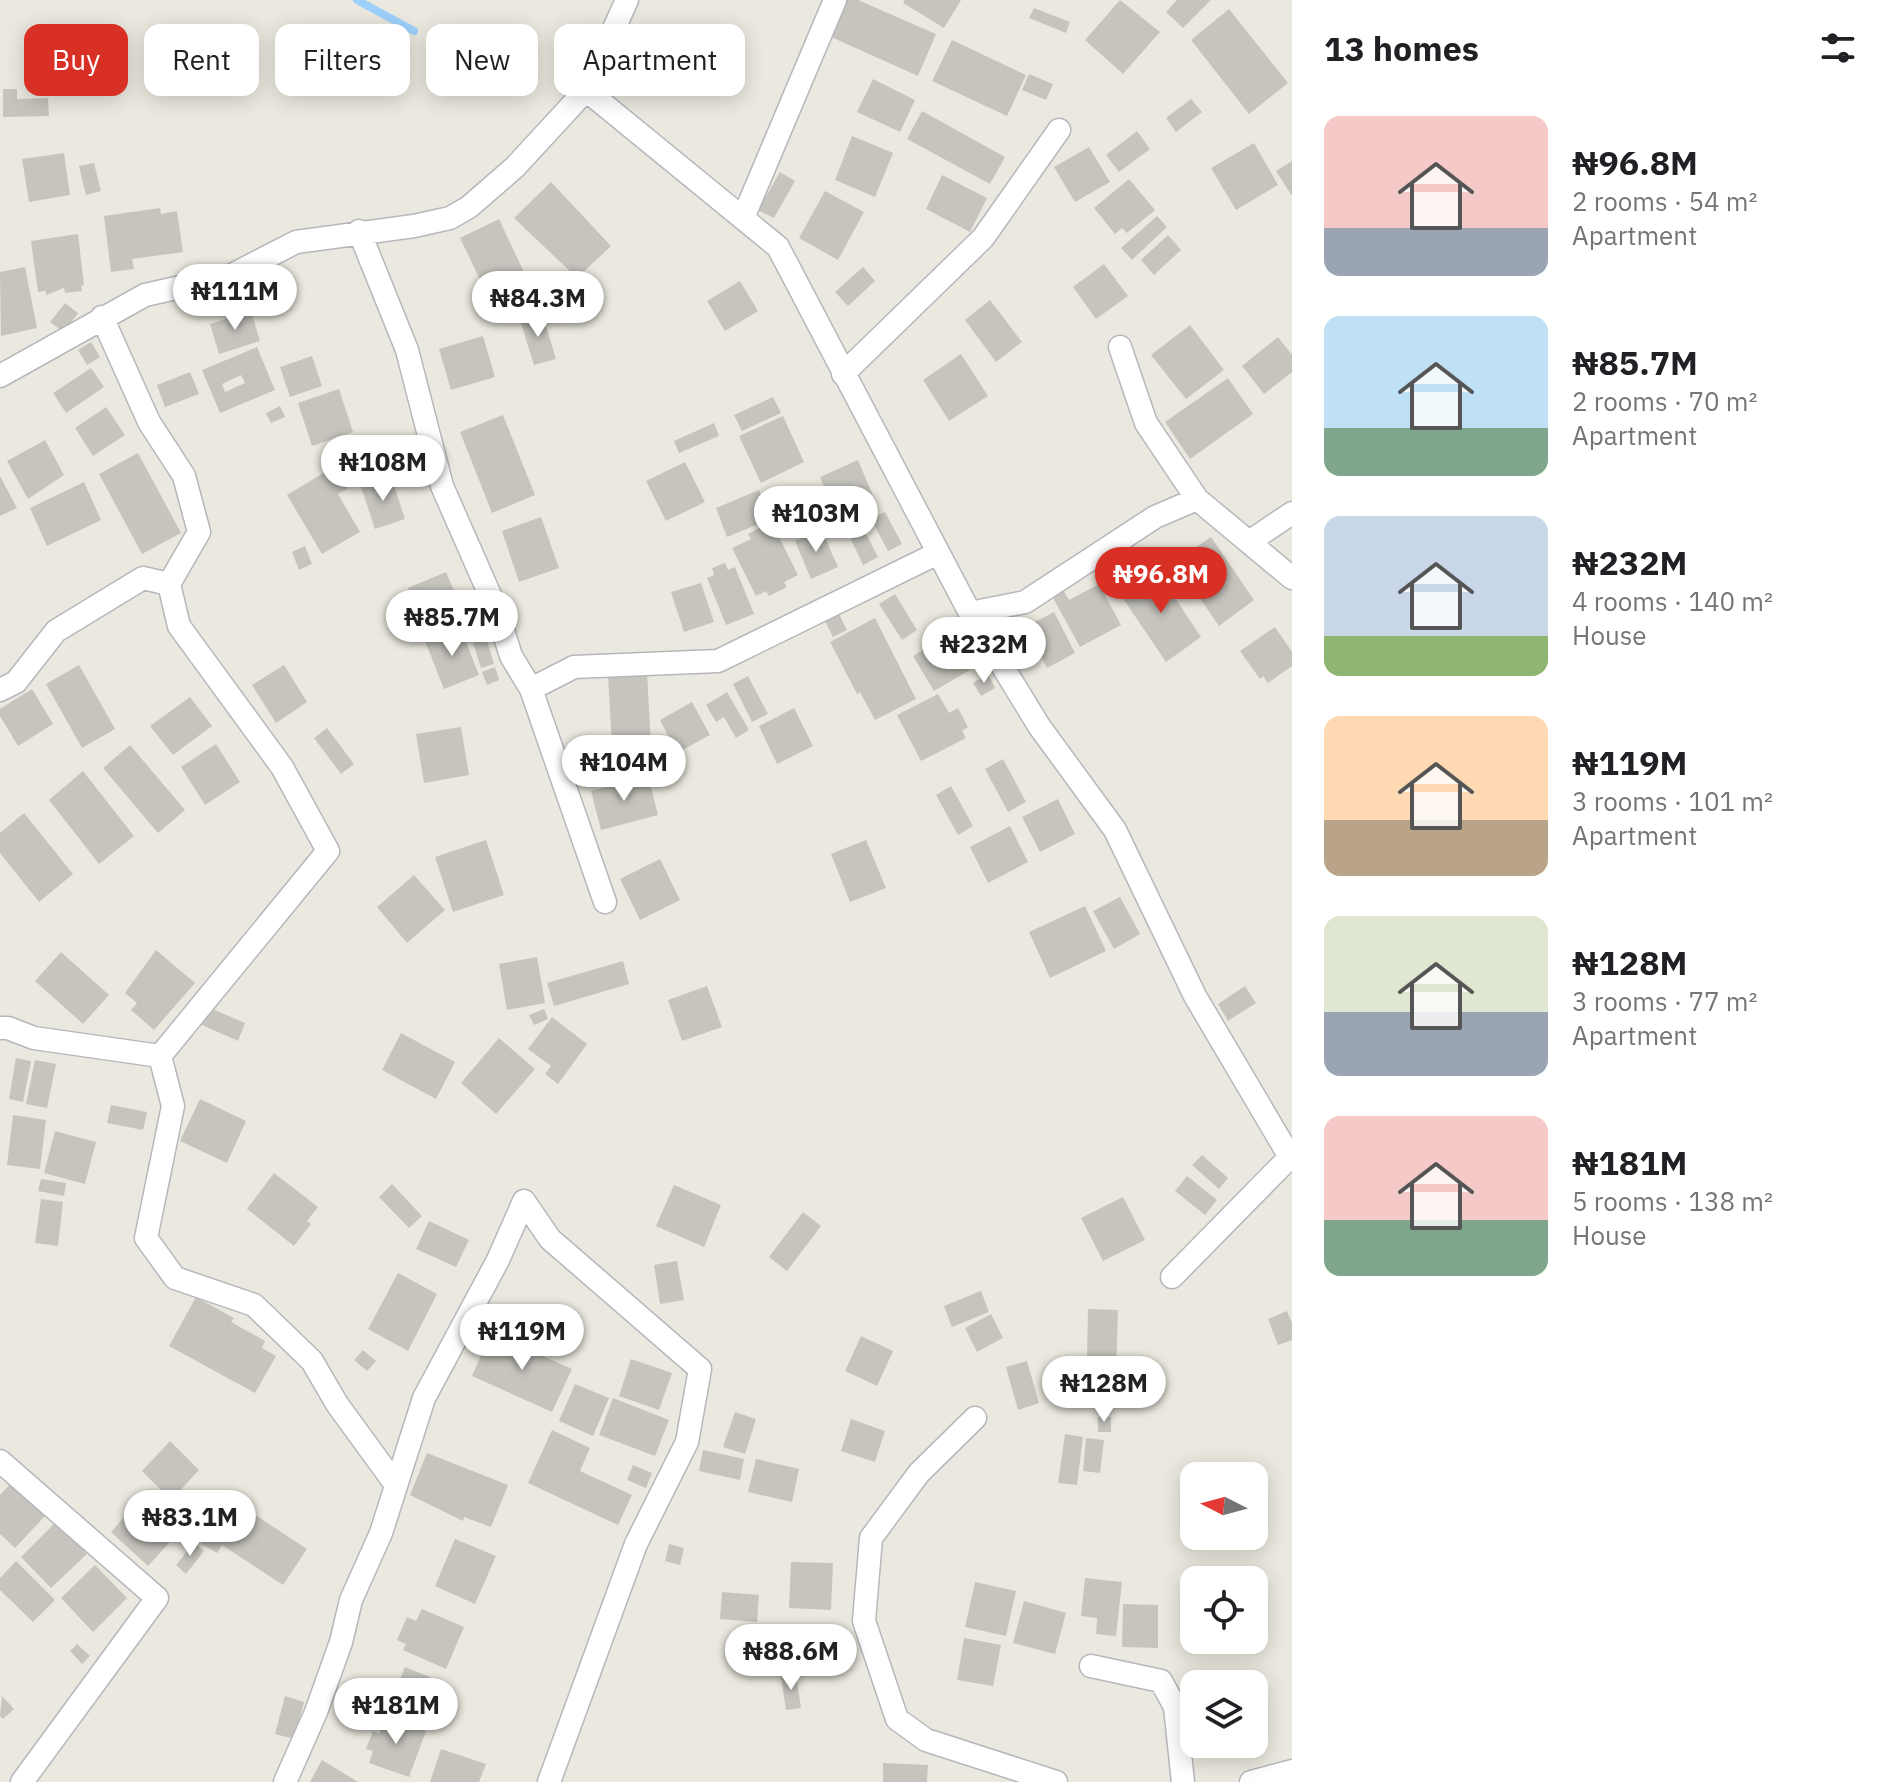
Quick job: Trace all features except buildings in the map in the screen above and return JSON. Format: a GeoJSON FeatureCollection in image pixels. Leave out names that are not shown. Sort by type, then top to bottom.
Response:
{"type":"FeatureCollection","features":[{"type":"Feature","properties":{"kind":"street"},"geometry":{"type":"LineString","coordinates":[[616,24],[627,0]]}},
{"type":"Feature","properties":{"kind":"street"},"geometry":{"type":"LineString","coordinates":[[743,218],[835,0]]}},
{"type":"Feature","properties":{"kind":"street"},"geometry":{"type":"LineString","coordinates":[[0,376],[70,340],[102,317],[145,295],[230,276],[296,242],[450,218],[469,207],[515,167],[580,96]]}},
{"type":"Feature","properties":{"kind":"street"},"geometry":{"type":"LineString","coordinates":[[593,96],[778,247],[970,613],[1039,726],[1115,830],[1195,996],[1291,1156],[1172,1277]]}},
{"type":"Feature","properties":{"kind":"street"},"geometry":{"type":"LineString","coordinates":[[843,374],[983,238],[1059,130]]}},
{"type":"Feature","properties":{"kind":"street"},"geometry":{"type":"LineString","coordinates":[[359,231],[407,350],[442,486],[497,611],[511,656],[531,689],[605,902]]}},
{"type":"Feature","properties":{"kind":"street"},"geometry":{"type":"LineString","coordinates":[[102,317],[149,422],[184,476],[199,532],[169,584],[179,626],[282,767],[328,851],[160,1056]]}},
{"type":"Feature","properties":{"kind":"street"},"geometry":{"type":"LineString","coordinates":[[1120,347],[1146,423],[1197,499],[1292,578]]}},
{"type":"Feature","properties":{"kind":"street"},"geometry":{"type":"LineString","coordinates":[[970,613],[1025,602],[1155,517],[1197,499]]}},
{"type":"Feature","properties":{"kind":"street"},"geometry":{"type":"LineString","coordinates":[[1249,542],[1292,513]]}},
{"type":"Feature","properties":{"kind":"street"},"geometry":{"type":"LineString","coordinates":[[531,689],[574,667],[718,661],[938,553]]}},
{"type":"Feature","properties":{"kind":"street"},"geometry":{"type":"LineString","coordinates":[[0,690],[16,682],[56,631],[143,578],[169,584]]}},
{"type":"Feature","properties":{"kind":"street"},"geometry":{"type":"LineString","coordinates":[[0,1028],[34,1038],[160,1056]]}},
{"type":"Feature","properties":{"kind":"street"},"geometry":{"type":"LineString","coordinates":[[160,1056],[173,1106],[146,1238],[175,1278],[254,1305],[312,1361],[337,1404],[396,1485]]}},
{"type":"Feature","properties":{"kind":"street"},"geometry":{"type":"LineString","coordinates":[[285,1782],[316,1712],[351,1600],[381,1533],[424,1398],[498,1260],[524,1201],[550,1239],[700,1369],[687,1442],[636,1544],[549,1782]]}},
{"type":"Feature","properties":{"kind":"street"},"geometry":{"type":"LineString","coordinates":[[975,1418],[919,1473],[871,1538],[864,1621],[897,1719],[926,1740],[1056,1782]]}},
{"type":"Feature","properties":{"kind":"street"},"geometry":{"type":"LineString","coordinates":[[0,1461],[157,1598],[22,1782]]}},
{"type":"Feature","properties":{"kind":"street"},"geometry":{"type":"LineString","coordinates":[[1091,1666],[1161,1681],[1175,1707],[1183,1782]]}},
{"type":"Feature","properties":{"kind":"street"},"geometry":{"type":"LineString","coordinates":[[1251,1782],[1292,1771]]}},
{"type":"Feature","properties":{"kind":"waterway"},"geometry":{"type":"LineString","coordinates":[[357,0],[414,31]]}}]}
